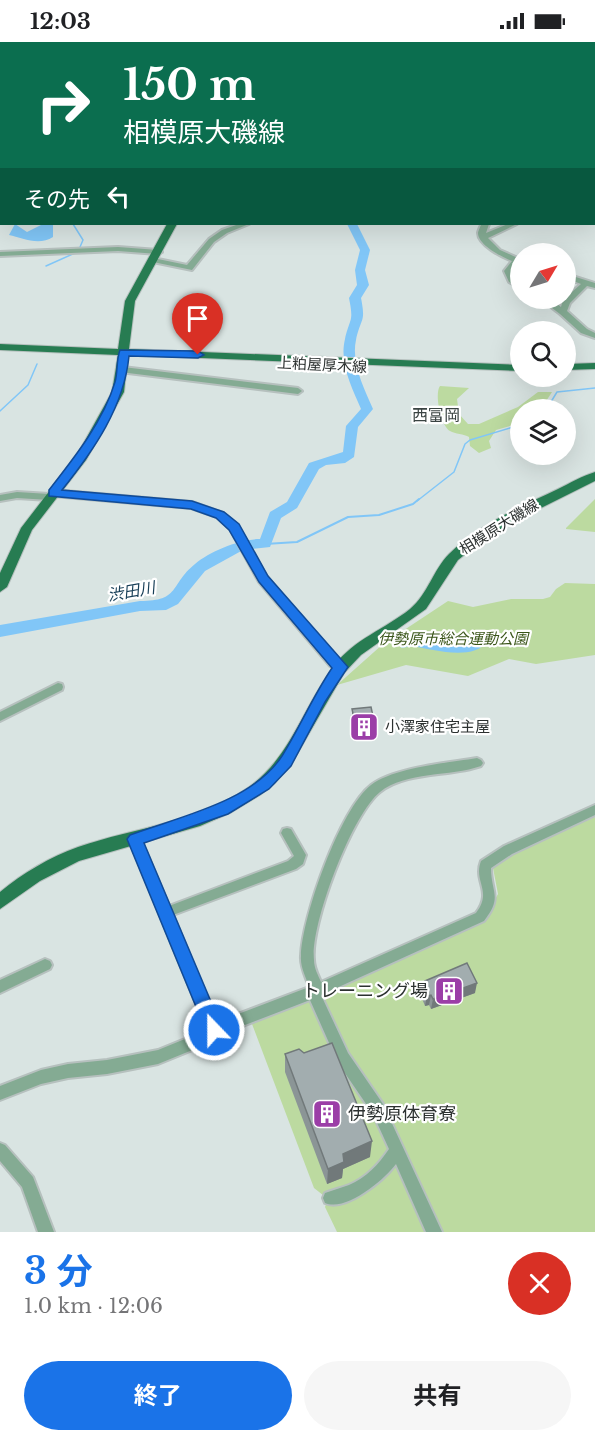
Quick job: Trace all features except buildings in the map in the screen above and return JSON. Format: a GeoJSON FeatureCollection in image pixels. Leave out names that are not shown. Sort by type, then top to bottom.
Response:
{"type":"FeatureCollection","features":[{"type":"Feature","properties":{"kind":"main road"},"geometry":{"type":"LineString","coordinates":[[0,587],[27,528],[78,462],[112,405],[124,360],[130,301],[172,225]]}},
{"type":"Feature","properties":{"kind":"main road","name":"上粕屋厚木線"},"geometry":{"type":"LineString","coordinates":[[0,347],[124,360]]}},
{"type":"Feature","properties":{"kind":"main road","name":"上粕屋厚木線"},"geometry":{"type":"LineString","coordinates":[[0,353],[124,360],[332,363],[510,372]]}},
{"type":"Feature","properties":{"kind":"main road","name":"上粕屋厚木線"},"geometry":{"type":"LineString","coordinates":[[364,365],[510,368]]}},
{"type":"Feature","properties":{"kind":"main road"},"geometry":{"type":"LineString","coordinates":[[576,367],[595,366]]}},
{"type":"Feature","properties":{"kind":"main road"},"geometry":{"type":"LineString","coordinates":[[576,371],[595,370]]}},
{"type":"Feature","properties":{"kind":"main road","name":"相模原大磯線"},"geometry":{"type":"LineString","coordinates":[[2,897],[74,855],[135,839],[222,809],[264,785],[286,762],[319,698],[341,667],[374,637],[418,609],[428,599],[446,567],[463,549],[537,503],[595,476]]}},
{"type":"Feature","properties":{"kind":"street"},"geometry":{"type":"LineString","coordinates":[[0,254],[118,249],[156,256],[189,268],[198,261],[206,246],[221,233],[242,225]]}},
{"type":"Feature","properties":{"kind":"street"},"geometry":{"type":"LineString","coordinates":[[483,237],[485,225]]}},
{"type":"Feature","properties":{"kind":"street"},"geometry":{"type":"LineString","coordinates":[[483,237],[511,225]]}},
{"type":"Feature","properties":{"kind":"street"},"geometry":{"type":"LineString","coordinates":[[483,237],[502,254],[510,257]]}},
{"type":"Feature","properties":{"kind":"street"},"geometry":{"type":"LineString","coordinates":[[576,280],[595,286]]}},
{"type":"Feature","properties":{"kind":"street"},"geometry":{"type":"LineString","coordinates":[[563,312],[566,303],[586,283]]}},
{"type":"Feature","properties":{"kind":"street"},"geometry":{"type":"LineString","coordinates":[[559,309],[584,331],[595,336],[586,344]]}},
{"type":"Feature","properties":{"kind":"street"},"geometry":{"type":"LineString","coordinates":[[124,360],[298,392]]}},
{"type":"Feature","properties":{"kind":"street"},"geometry":{"type":"LineString","coordinates":[[0,498],[17,495],[51,495],[193,506],[220,515],[234,527],[269,586],[334,663],[341,667]]}},
{"type":"Feature","properties":{"kind":"street"},"geometry":{"type":"LineString","coordinates":[[0,717],[58,687]]}},
{"type":"Feature","properties":{"kind":"street"},"geometry":{"type":"LineString","coordinates":[[434,1232],[378,1109],[343,1058],[315,991],[307,959],[316,917],[343,836],[356,809],[367,795],[384,784],[477,763]]}},
{"type":"Feature","properties":{"kind":"street"},"geometry":{"type":"LineString","coordinates":[[0,1093],[41,1077],[68,1071],[107,1068],[158,1057],[207,1037],[214,1030],[315,991],[480,916],[486,910],[491,895],[484,875],[485,865],[508,850],[595,810]]}},
{"type":"Feature","properties":{"kind":"street"},"geometry":{"type":"LineString","coordinates":[[167,912],[292,865],[299,860],[300,855],[287,833]]}},
{"type":"Feature","properties":{"kind":"street"},"geometry":{"type":"LineString","coordinates":[[135,839],[214,1030]]}},
{"type":"Feature","properties":{"kind":"street"},"geometry":{"type":"LineString","coordinates":[[0,987],[41,970]]}},
{"type":"Feature","properties":{"kind":"street"},"geometry":{"type":"LineString","coordinates":[[0,1150],[28,1182],[46,1232]]}},
{"type":"Feature","properties":{"kind":"street"},"geometry":{"type":"LineString","coordinates":[[330,1198],[363,1187],[381,1173],[396,1150]]}},
{"type":"Feature","properties":{"kind":"green space"},"geometry":{"type":"Polygon","coordinates":[[[440,386],[469,388],[457,399],[459,414],[468,424],[479,424],[510,410],[510,426],[496,430],[489,441],[491,448],[479,453],[470,446],[469,437],[447,428],[441,417],[438,390],[440,386]]]}},
{"type":"Feature","properties":{"kind":"green space"},"geometry":{"type":"Polygon","coordinates":[[[538,392],[552,392],[547,399],[529,399],[538,392]]]}},
{"type":"Feature","properties":{"kind":"green space"},"geometry":{"type":"Polygon","coordinates":[[[595,499],[595,532],[566,529],[566,528],[595,499]]]}},
{"type":"Feature","properties":{"kind":"green space","name":"伊勢原市総合運動公園"},"geometry":{"type":"Polygon","coordinates":[[[565,583],[595,584],[595,655],[536,664],[509,659],[468,676],[406,665],[337,685],[383,644],[448,601],[473,607],[511,599],[543,599],[550,597],[565,583]]]}},
{"type":"Feature","properties":{"kind":"green space"},"geometry":{"type":"Polygon","coordinates":[[[595,817],[595,1232],[440,1232],[348,1055],[322,999],[324,993],[483,922],[498,894],[493,868],[514,852],[595,817]]]}},
{"type":"Feature","properties":{"kind":"green space"},"geometry":{"type":"Polygon","coordinates":[[[307,1000],[312,1003],[339,1063],[371,1111],[428,1232],[337,1232],[325,1207],[328,1199],[314,1188],[252,1024],[307,1000]]]}},
{"type":"Feature","properties":{"kind":"water"},"geometry":{"type":"Polygon","coordinates":[[[14,225],[27,232],[41,225],[53,225],[53,237],[48,240],[36,241],[9,235],[14,225]]]}},
{"type":"Feature","properties":{"kind":"water"},"geometry":{"type":"Polygon","coordinates":[[[409,640],[488,641],[481,647],[462,653],[411,646],[402,648],[399,645],[409,640]]]}},
{"type":"Feature","properties":{"kind":"waterway"},"geometry":{"type":"LineString","coordinates":[[74,225],[83,240],[80,247]]}},
{"type":"Feature","properties":{"kind":"waterway","name":"渋田川"},"geometry":{"type":"LineString","coordinates":[[0,631],[140,606],[161,606],[173,600],[200,567],[238,547],[247,544],[265,544],[275,515],[292,505],[314,466],[324,461],[340,460],[349,454],[352,426],[367,409],[352,373],[350,341],[359,318],[355,298],[363,285],[360,270],[365,250],[352,225]]}},
{"type":"Feature","properties":{"kind":"waterway"},"geometry":{"type":"LineString","coordinates":[[46,266],[75,253]]}},
{"type":"Feature","properties":{"kind":"waterway"},"geometry":{"type":"LineString","coordinates":[[0,411],[28,385],[37,364]]}},
{"type":"Feature","properties":{"kind":"waterway"},"geometry":{"type":"LineString","coordinates":[[553,399],[557,392],[595,388]]}},
{"type":"Feature","properties":{"kind":"waterway"},"geometry":{"type":"LineString","coordinates":[[417,501],[454,472],[465,444],[470,440],[510,428]]}},
{"type":"Feature","properties":{"kind":"waterway"},"geometry":{"type":"LineString","coordinates":[[265,544],[297,542],[348,517],[379,515],[413,504],[419,499]]}},
{"type":"Feature","properties":{"kind":"place","name":"小澤家住宅主屋"},"geometry":{"type":"Point","coordinates":[364,727]}},
{"type":"Feature","properties":{"kind":"place","name":"トレーニング場"},"geometry":{"type":"Point","coordinates":[449,991]}},
{"type":"Feature","properties":{"kind":"place","name":"伊勢原体育寮"},"geometry":{"type":"Point","coordinates":[327,1114]}},
{"type":"Feature","properties":{"kind":"district","name":"西富岡"},"geometry":{"type":"Point","coordinates":[436,415]}},
{"type":"Feature","properties":{"kind":"route"},"geometry":{"type":"LineString","coordinates":[[198,355],[124,352],[121,381],[112,405],[75,468],[53,493],[192,505],[220,515],[234,527],[263,579],[315,636],[334,663],[341,667],[319,698],[286,762],[264,785],[242,800],[222,809],[135,839],[214,1030]]}}]}
